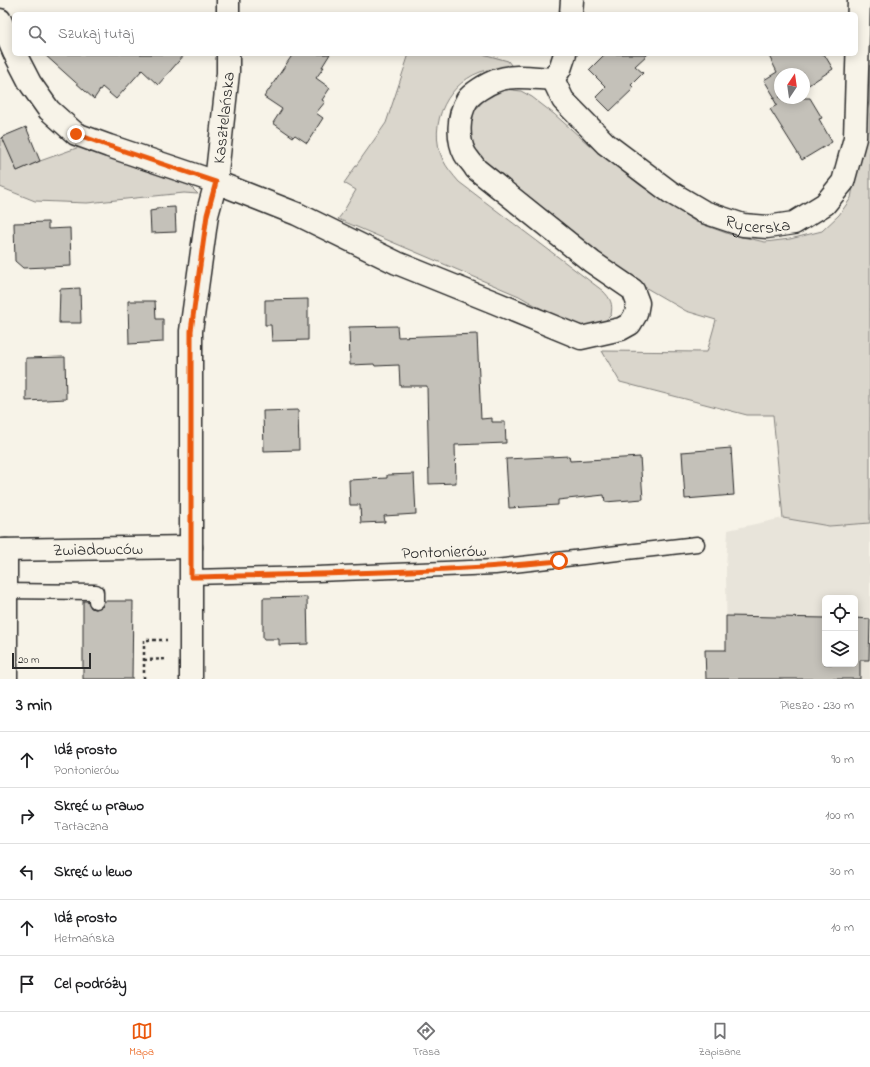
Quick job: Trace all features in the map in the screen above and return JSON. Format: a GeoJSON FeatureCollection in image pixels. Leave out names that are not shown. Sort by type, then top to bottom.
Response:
{"type":"FeatureCollection","features":[{"type":"Feature","properties":{"kind":"street"},"geometry":{"type":"LineString","coordinates":[[228,0],[228,12]]}},
{"type":"Feature","properties":{"kind":"street"},"geometry":{"type":"LineString","coordinates":[[571,12],[572,0]]}},
{"type":"Feature","properties":{"kind":"street","name":"Rycerska"},"geometry":{"type":"LineString","coordinates":[[858,34],[859,0]]}},
{"type":"Feature","properties":{"kind":"street"},"geometry":{"type":"LineString","coordinates":[[0,20],[12,48]]}},
{"type":"Feature","properties":{"kind":"street"},"geometry":{"type":"LineString","coordinates":[[16,56],[30,83],[49,110],[76,134],[216,182],[297,214],[397,264],[496,302],[581,338],[621,329],[630,324],[636,314],[638,303],[633,290],[592,262],[476,168],[465,154],[461,140],[460,119],[467,100],[482,88],[495,81],[514,78],[553,79],[560,69],[564,56]]}},
{"type":"Feature","properties":{"kind":"street","name":"Kasztelańska"},"geometry":{"type":"LineString","coordinates":[[191,679],[191,331],[207,215],[216,182],[228,72],[228,56]]}},
{"type":"Feature","properties":{"kind":"street","name":"Rycerska"},"geometry":{"type":"LineString","coordinates":[[553,79],[563,100],[606,144],[670,192],[704,212],[743,225],[767,227],[794,223],[825,204],[843,182],[855,138],[857,56]]}},
{"type":"Feature","properties":{"kind":"street","name":"Zwiadowców"},"geometry":{"type":"LineString","coordinates":[[6,679],[3,550],[191,547]]}},
{"type":"Feature","properties":{"kind":"lane","name":"Pontonierów"},"geometry":{"type":"LineString","coordinates":[[191,577],[495,567],[697,544]]}},
{"type":"Feature","properties":{"kind":"lane"},"geometry":{"type":"LineString","coordinates":[[3,591],[96,592],[96,601]]}},
{"type":"Feature","properties":{"kind":"path"},"geometry":{"type":"LineString","coordinates":[[144,679],[144,640],[191,640]]}},
{"type":"Feature","properties":{"kind":"shaded area"},"geometry":{"type":"Polygon","coordinates":[[[408,56],[490,56],[508,61],[514,69],[490,69],[474,75],[462,83],[452,93],[444,105],[439,118],[437,132],[438,146],[443,160],[448,169],[459,182],[603,291],[610,299],[612,308],[611,315],[604,322],[595,325],[584,326],[570,322],[556,317],[519,296],[338,219],[356,190],[344,183],[386,123],[408,56]]]}},
{"type":"Feature","properties":{"kind":"shaded area"},"geometry":{"type":"Polygon","coordinates":[[[870,65],[870,523],[829,526],[783,518],[773,415],[747,415],[620,382],[602,351],[707,352],[716,320],[686,311],[636,282],[475,153],[469,133],[473,113],[488,95],[496,91],[506,89],[521,91],[532,97],[554,114],[588,144],[640,185],[696,222],[729,234],[765,242],[790,239],[822,231],[839,215],[851,198],[869,101],[870,65]]]}},
{"type":"Feature","properties":{"kind":"shaded area"},"geometry":{"type":"Polygon","coordinates":[[[3,138],[17,171],[85,145],[183,179],[198,194],[184,193],[87,203],[35,201],[0,187],[0,139],[3,138]]]}},
{"type":"Feature","properties":{"kind":"shaded area"},"geometry":{"type":"Polygon","coordinates":[[[783,518],[829,526],[870,524],[870,679],[727,679],[726,569],[728,530],[783,518]]]}},
{"type":"Feature","properties":{"kind":"building"},"geometry":{"type":"Polygon","coordinates":[[[46,56],[183,56],[158,85],[142,70],[116,99],[102,87],[94,99],[46,56]]]}},
{"type":"Feature","properties":{"kind":"building"},"geometry":{"type":"Polygon","coordinates":[[[292,56],[329,56],[322,67],[324,67],[316,78],[330,88],[322,100],[325,102],[316,113],[323,118],[307,143],[295,135],[293,137],[273,123],[282,109],[264,97],[292,56]]]}},
{"type":"Feature","properties":{"kind":"building"},"geometry":{"type":"Polygon","coordinates":[[[603,56],[646,56],[635,66],[643,73],[631,85],[634,88],[610,111],[596,97],[606,87],[589,70],[603,56]]]}},
{"type":"Feature","properties":{"kind":"building"},"geometry":{"type":"Polygon","coordinates":[[[769,56],[825,56],[833,69],[810,84],[810,68],[775,68],[769,56]]]}},
{"type":"Feature","properties":{"kind":"building"},"geometry":{"type":"Polygon","coordinates":[[[774,74],[774,96],[764,80],[774,74]]]}},
{"type":"Feature","properties":{"kind":"building"},"geometry":{"type":"Polygon","coordinates":[[[810,98],[822,118],[819,119],[832,142],[802,160],[770,109],[777,105],[810,104],[810,98]]]}},
{"type":"Feature","properties":{"kind":"building"},"geometry":{"type":"Polygon","coordinates":[[[26,127],[40,161],[17,171],[2,137],[26,127]]]}},
{"type":"Feature","properties":{"kind":"building"},"geometry":{"type":"Polygon","coordinates":[[[175,207],[176,232],[151,233],[150,211],[156,210],[156,208],[175,207]]]}},
{"type":"Feature","properties":{"kind":"building"},"geometry":{"type":"Polygon","coordinates":[[[48,222],[48,229],[70,228],[71,266],[23,268],[15,261],[14,223],[48,222]]]}},
{"type":"Feature","properties":{"kind":"building"},"geometry":{"type":"Polygon","coordinates":[[[80,288],[81,323],[59,323],[60,289],[80,288]]]}},
{"type":"Feature","properties":{"kind":"building"},"geometry":{"type":"Polygon","coordinates":[[[308,299],[308,340],[272,341],[271,325],[265,325],[265,300],[308,299]]]}},
{"type":"Feature","properties":{"kind":"building"},"geometry":{"type":"Polygon","coordinates":[[[128,301],[155,301],[156,319],[163,319],[163,342],[129,344],[128,301]]]}},
{"type":"Feature","properties":{"kind":"building"},"geometry":{"type":"Polygon","coordinates":[[[397,326],[398,337],[477,334],[481,419],[492,418],[492,422],[505,422],[506,443],[455,445],[456,483],[429,484],[427,386],[400,386],[399,365],[350,365],[349,327],[397,326]]]}},
{"type":"Feature","properties":{"kind":"building"},"geometry":{"type":"Polygon","coordinates":[[[65,357],[66,399],[26,401],[26,358],[65,357]]]}},
{"type":"Feature","properties":{"kind":"building"},"geometry":{"type":"Polygon","coordinates":[[[298,410],[299,450],[264,451],[263,411],[298,410]]]}},
{"type":"Feature","properties":{"kind":"building"},"geometry":{"type":"Polygon","coordinates":[[[731,448],[734,495],[685,499],[682,452],[731,448]]]}},
{"type":"Feature","properties":{"kind":"building"},"geometry":{"type":"Polygon","coordinates":[[[569,456],[570,461],[640,457],[643,499],[605,502],[604,495],[558,500],[558,505],[509,508],[506,459],[569,456]]]}},
{"type":"Feature","properties":{"kind":"building"},"geometry":{"type":"Polygon","coordinates":[[[414,474],[416,514],[384,516],[385,522],[361,523],[360,505],[350,505],[349,480],[387,478],[387,475],[414,474]]]}},
{"type":"Feature","properties":{"kind":"building"},"geometry":{"type":"Polygon","coordinates":[[[307,597],[308,644],[279,645],[279,639],[263,639],[263,598],[307,597]]]}},
{"type":"Feature","properties":{"kind":"building"},"geometry":{"type":"Polygon","coordinates":[[[83,601],[88,601],[91,608],[96,609],[103,606],[104,601],[133,601],[132,679],[83,679],[83,601]]]}},
{"type":"Feature","properties":{"kind":"building"},"geometry":{"type":"Polygon","coordinates":[[[726,616],[822,618],[822,667],[858,667],[858,618],[870,619],[869,660],[860,660],[860,679],[706,679],[705,650],[726,650],[726,616]]]}},
{"type":"Feature","properties":{"kind":"route"},"geometry":{"type":"LineString","coordinates":[[76,134],[216,182],[207,215],[191,331],[191,577],[495,567],[559,561]]}}]}
